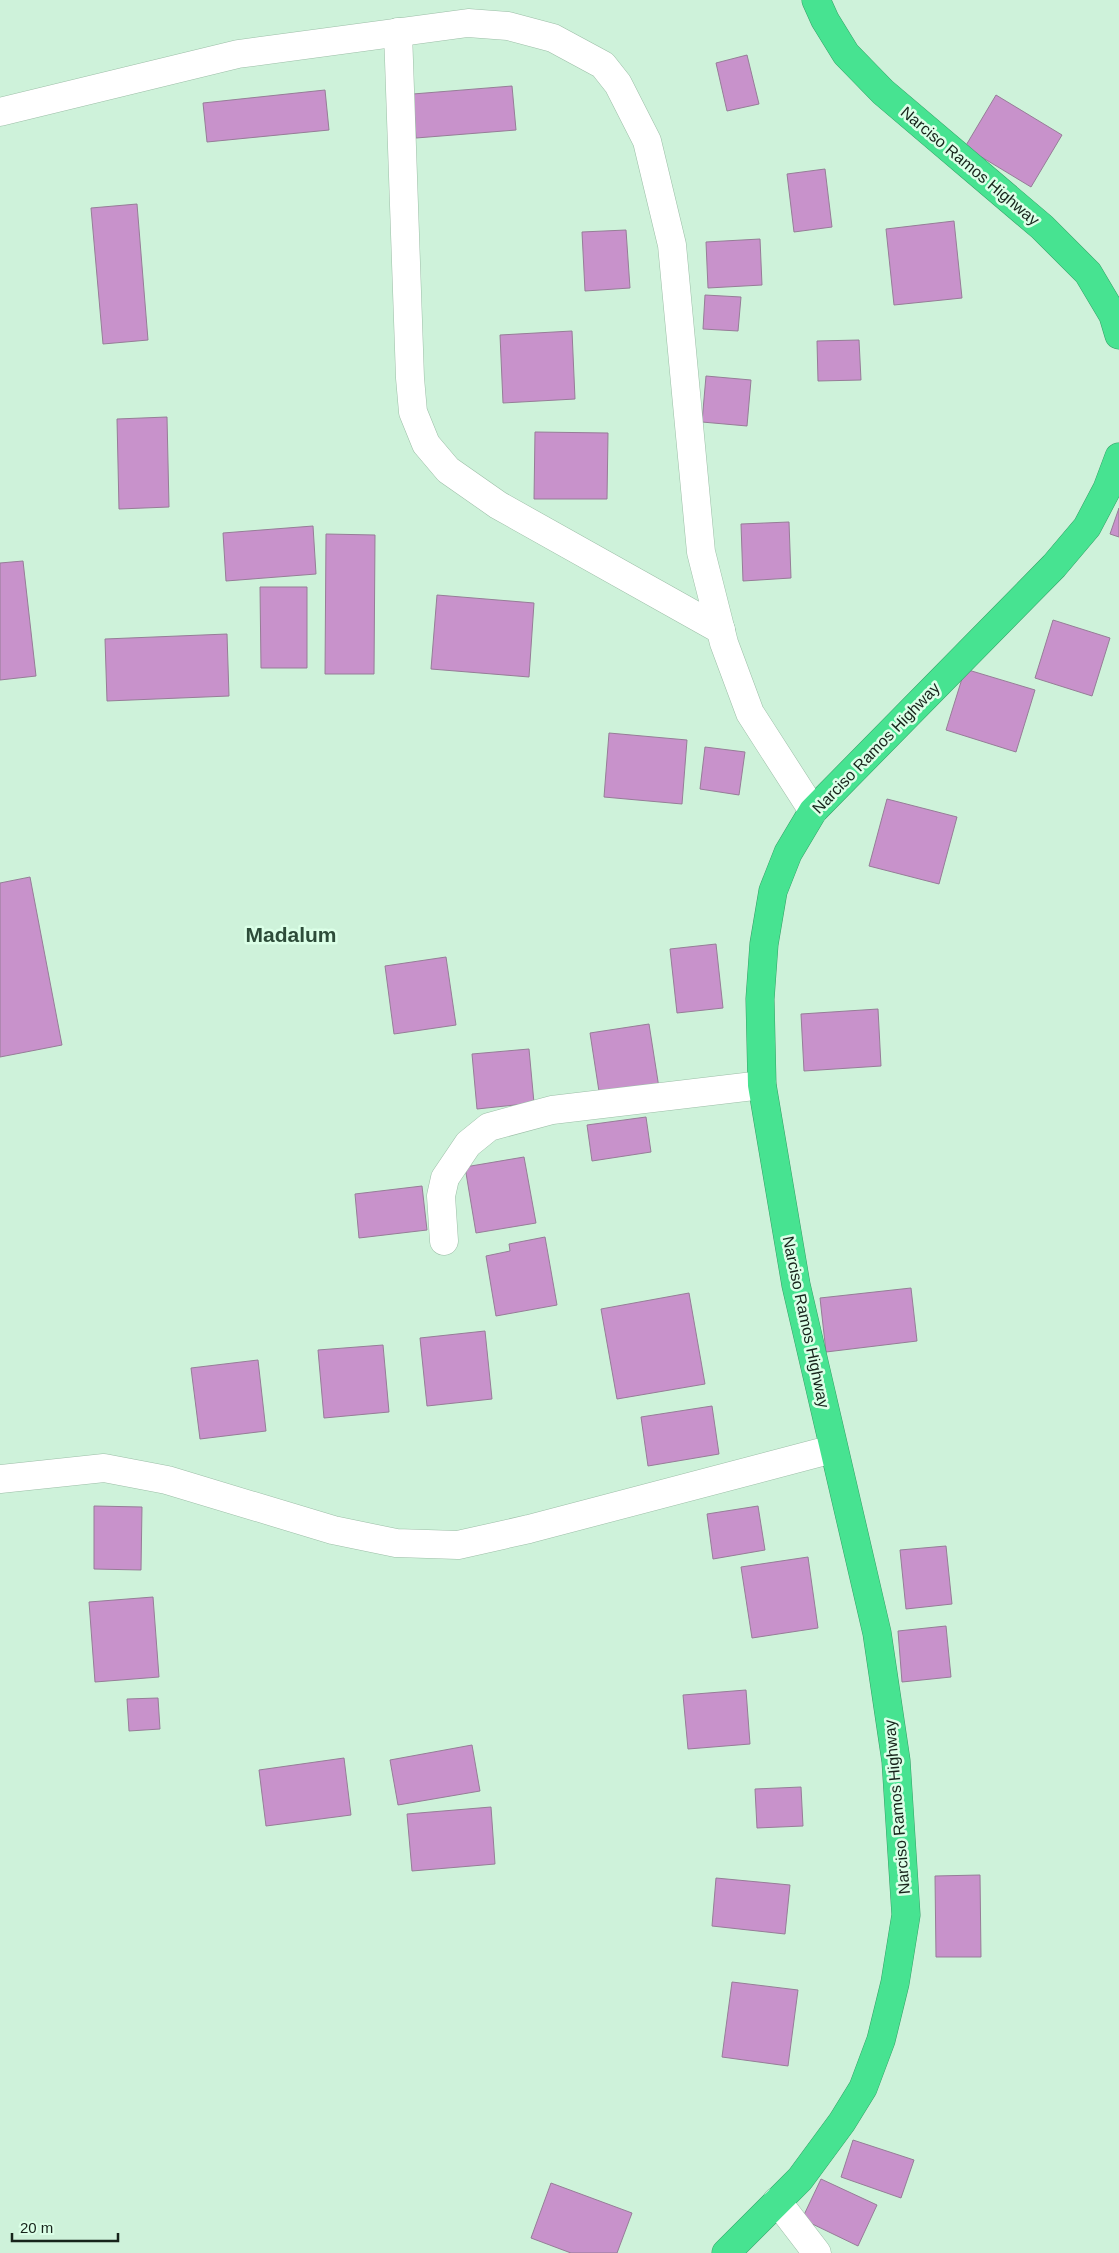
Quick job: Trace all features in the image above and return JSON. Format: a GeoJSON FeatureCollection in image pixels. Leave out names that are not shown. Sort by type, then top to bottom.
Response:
{"type":"FeatureCollection","features":[{"type":"Feature","properties":{"kind":"highway","name":"Narciso Ramos Highway"},"geometry":{"type":"LineString","coordinates":[[816,0],[825,20],[846,54],[883,92],[1042,227],[1088,273],[1113,315],[1119,335]]}},
{"type":"Feature","properties":{"kind":"highway","name":"Narciso Ramos Highway"},"geometry":{"type":"LineString","coordinates":[[726,2253],[800,2179],[842,2122],[863,2088],[881,2040],[895,1983],[906,1915],[896,1761],[877,1633],[796,1285],[762,1085],[760,999],[764,944],[773,890],[788,853],[813,812],[1054,566],[1087,527],[1107,489],[1119,457]]}},
{"type":"Feature","properties":{"kind":"street"},"geometry":{"type":"LineString","coordinates":[[0,112],[238,54],[468,23],[508,26],[553,38],[603,65],[618,84],[647,141],[672,245],[701,552],[721,630],[750,713],[813,812]]}},
{"type":"Feature","properties":{"kind":"street"},"geometry":{"type":"LineString","coordinates":[[398,32],[410,378],[413,412],[426,444],[448,470],[498,506],[721,630]]}},
{"type":"Feature","properties":{"kind":"street"},"geometry":{"type":"LineString","coordinates":[[444,1241],[440,1196],[445,1178],[468,1144],[489,1127],[552,1110],[762,1085]]}},
{"type":"Feature","properties":{"kind":"street"},"geometry":{"type":"LineString","coordinates":[[0,1479],[104,1468],[167,1480],[333,1530],[396,1543],[458,1545],[529,1529],[833,1449]]}},
{"type":"Feature","properties":{"kind":"street"},"geometry":{"type":"LineString","coordinates":[[777,2201],[817,2253]]}},
{"type":"Feature","properties":{"kind":"building"},"geometry":{"type":"Polygon","coordinates":[[[747,55],[759,104],[727,111],[716,63],[747,55]]]}},
{"type":"Feature","properties":{"kind":"building"},"geometry":{"type":"Polygon","coordinates":[[[512,86],[516,130],[416,138],[413,94],[512,86]]]}},
{"type":"Feature","properties":{"kind":"building"},"geometry":{"type":"Polygon","coordinates":[[[325,90],[329,130],[207,142],[203,103],[325,90]]]}},
{"type":"Feature","properties":{"kind":"building"},"geometry":{"type":"Polygon","coordinates":[[[996,95],[1062,135],[1031,187],[965,147],[996,95]]]}},
{"type":"Feature","properties":{"kind":"building"},"geometry":{"type":"Polygon","coordinates":[[[825,169],[832,227],[794,232],[787,174],[825,169]]]}},
{"type":"Feature","properties":{"kind":"building"},"geometry":{"type":"Polygon","coordinates":[[[137,204],[148,340],[103,344],[91,208],[137,204]]]}},
{"type":"Feature","properties":{"kind":"building"},"geometry":{"type":"Polygon","coordinates":[[[954,221],[962,298],[894,305],[886,229],[954,221]]]}},
{"type":"Feature","properties":{"kind":"building"},"geometry":{"type":"Polygon","coordinates":[[[626,230],[630,288],[585,291],[582,232],[626,230]]]}},
{"type":"Feature","properties":{"kind":"building"},"geometry":{"type":"Polygon","coordinates":[[[760,239],[762,285],[708,288],[706,242],[760,239]]]}},
{"type":"Feature","properties":{"kind":"building"},"geometry":{"type":"Polygon","coordinates":[[[705,295],[741,297],[738,331],[703,329],[705,295]]]}},
{"type":"Feature","properties":{"kind":"building"},"geometry":{"type":"Polygon","coordinates":[[[572,331],[575,399],[503,403],[500,335],[572,331]]]}},
{"type":"Feature","properties":{"kind":"building"},"geometry":{"type":"Polygon","coordinates":[[[859,340],[861,380],[818,381],[817,341],[859,340]]]}},
{"type":"Feature","properties":{"kind":"building"},"geometry":{"type":"Polygon","coordinates":[[[706,376],[751,380],[747,426],[702,422],[706,376]]]}},
{"type":"Feature","properties":{"kind":"building"},"geometry":{"type":"Polygon","coordinates":[[[167,417],[169,507],[119,509],[117,419],[167,417]]]}},
{"type":"Feature","properties":{"kind":"building"},"geometry":{"type":"Polygon","coordinates":[[[535,432],[608,433],[607,499],[534,499],[535,432]]]}},
{"type":"Feature","properties":{"kind":"building"},"geometry":{"type":"Polygon","coordinates":[[[1119,508],[1119,537],[1110,534],[1119,508]]]}},
{"type":"Feature","properties":{"kind":"building"},"geometry":{"type":"Polygon","coordinates":[[[789,522],[791,578],[743,581],[741,524],[789,522]]]}},
{"type":"Feature","properties":{"kind":"building"},"geometry":{"type":"Polygon","coordinates":[[[313,526],[316,574],[226,581],[223,533],[313,526]]]}},
{"type":"Feature","properties":{"kind":"building"},"geometry":{"type":"Polygon","coordinates":[[[326,534],[375,535],[374,674],[325,674],[326,534]]]}},
{"type":"Feature","properties":{"kind":"building"},"geometry":{"type":"Polygon","coordinates":[[[23,561],[36,676],[0,680],[0,563],[23,561]]]}},
{"type":"Feature","properties":{"kind":"building"},"geometry":{"type":"Polygon","coordinates":[[[260,587],[307,587],[307,668],[261,668],[260,587]]]}},
{"type":"Feature","properties":{"kind":"building"},"geometry":{"type":"Polygon","coordinates":[[[437,595],[534,603],[529,677],[431,669],[437,595]]]}},
{"type":"Feature","properties":{"kind":"building"},"geometry":{"type":"Polygon","coordinates":[[[1053,620],[1110,638],[1092,696],[1035,678],[1053,620]]]}},
{"type":"Feature","properties":{"kind":"building"},"geometry":{"type":"Polygon","coordinates":[[[227,634],[229,696],[107,701],[105,639],[227,634]]]}},
{"type":"Feature","properties":{"kind":"building"},"geometry":{"type":"Polygon","coordinates":[[[965,669],[1035,690],[1016,752],[946,730],[965,669]]]}},
{"type":"Feature","properties":{"kind":"building"},"geometry":{"type":"Polygon","coordinates":[[[609,733],[687,740],[682,804],[604,797],[609,733]]]}},
{"type":"Feature","properties":{"kind":"building"},"geometry":{"type":"Polygon","coordinates":[[[705,747],[745,752],[739,795],[700,789],[705,747]]]}},
{"type":"Feature","properties":{"kind":"building"},"geometry":{"type":"Polygon","coordinates":[[[887,799],[957,817],[939,884],[869,866],[887,799]]]}},
{"type":"Feature","properties":{"kind":"building"},"geometry":{"type":"Polygon","coordinates":[[[30,877],[62,1045],[0,1057],[0,883],[30,877]]]}},
{"type":"Feature","properties":{"kind":"building"},"geometry":{"type":"Polygon","coordinates":[[[716,944],[723,1008],[677,1013],[670,949],[716,944]]]}},
{"type":"Feature","properties":{"kind":"building"},"geometry":{"type":"Polygon","coordinates":[[[446,957],[456,1025],[394,1034],[385,966],[446,957]]]}},
{"type":"Feature","properties":{"kind":"building"},"geometry":{"type":"Polygon","coordinates":[[[878,1009],[881,1066],[804,1071],[801,1014],[878,1009]]]}},
{"type":"Feature","properties":{"kind":"building"},"geometry":{"type":"Polygon","coordinates":[[[649,1024],[659,1088],[600,1098],[590,1033],[649,1024]]]}},
{"type":"Feature","properties":{"kind":"building"},"geometry":{"type":"Polygon","coordinates":[[[529,1049],[534,1103],[477,1109],[472,1054],[529,1049]]]}},
{"type":"Feature","properties":{"kind":"building"},"geometry":{"type":"Polygon","coordinates":[[[646,1117],[651,1152],[592,1161],[587,1125],[646,1117]]]}},
{"type":"Feature","properties":{"kind":"building"},"geometry":{"type":"Polygon","coordinates":[[[524,1157],[536,1223],[476,1233],[465,1167],[524,1157]]]}},
{"type":"Feature","properties":{"kind":"building"},"geometry":{"type":"Polygon","coordinates":[[[422,1186],[427,1230],[359,1238],[355,1194],[422,1186]]]}},
{"type":"Feature","properties":{"kind":"building"},"geometry":{"type":"Polygon","coordinates":[[[545,1237],[557,1305],[496,1316],[486,1256],[510,1251],[509,1244],[545,1237]]]}},
{"type":"Feature","properties":{"kind":"building"},"geometry":{"type":"Polygon","coordinates":[[[911,1288],[917,1341],[826,1352],[820,1298],[911,1288]]]}},
{"type":"Feature","properties":{"kind":"building"},"geometry":{"type":"Polygon","coordinates":[[[689,1293],[705,1384],[617,1399],[601,1309],[689,1293]]]}},
{"type":"Feature","properties":{"kind":"building"},"geometry":{"type":"Polygon","coordinates":[[[485,1331],[492,1399],[427,1406],[420,1338],[485,1331]]]}},
{"type":"Feature","properties":{"kind":"building"},"geometry":{"type":"Polygon","coordinates":[[[383,1345],[389,1412],[324,1418],[318,1350],[383,1345]]]}},
{"type":"Feature","properties":{"kind":"building"},"geometry":{"type":"Polygon","coordinates":[[[258,1360],[266,1431],[200,1439],[191,1368],[258,1360]]]}},
{"type":"Feature","properties":{"kind":"building"},"geometry":{"type":"Polygon","coordinates":[[[712,1406],[719,1454],[648,1466],[641,1417],[712,1406]]]}},
{"type":"Feature","properties":{"kind":"building"},"geometry":{"type":"Polygon","coordinates":[[[94,1506],[142,1507],[141,1570],[94,1569],[94,1506]]]}},
{"type":"Feature","properties":{"kind":"building"},"geometry":{"type":"Polygon","coordinates":[[[758,1506],[765,1550],[713,1559],[707,1514],[758,1506]]]}},
{"type":"Feature","properties":{"kind":"building"},"geometry":{"type":"Polygon","coordinates":[[[946,1546],[952,1604],[906,1609],[900,1550],[946,1546]]]}},
{"type":"Feature","properties":{"kind":"building"},"geometry":{"type":"Polygon","coordinates":[[[808,1557],[818,1628],[752,1638],[741,1567],[808,1557]]]}},
{"type":"Feature","properties":{"kind":"building"},"geometry":{"type":"Polygon","coordinates":[[[153,1597],[159,1677],[95,1682],[89,1602],[153,1597]]]}},
{"type":"Feature","properties":{"kind":"building"},"geometry":{"type":"Polygon","coordinates":[[[946,1626],[951,1677],[902,1682],[898,1631],[946,1626]]]}},
{"type":"Feature","properties":{"kind":"building"},"geometry":{"type":"Polygon","coordinates":[[[746,1690],[750,1744],[688,1749],[683,1695],[746,1690]]]}},
{"type":"Feature","properties":{"kind":"building"},"geometry":{"type":"Polygon","coordinates":[[[158,1698],[160,1729],[129,1731],[127,1699],[158,1698]]]}},
{"type":"Feature","properties":{"kind":"building"},"geometry":{"type":"Polygon","coordinates":[[[472,1745],[480,1791],[398,1805],[390,1760],[472,1745]]]}},
{"type":"Feature","properties":{"kind":"building"},"geometry":{"type":"Polygon","coordinates":[[[344,1758],[351,1815],[266,1826],[259,1770],[344,1758]]]}},
{"type":"Feature","properties":{"kind":"building"},"geometry":{"type":"Polygon","coordinates":[[[801,1787],[803,1826],[757,1828],[755,1789],[801,1787]]]}},
{"type":"Feature","properties":{"kind":"building"},"geometry":{"type":"Polygon","coordinates":[[[491,1807],[495,1864],[412,1871],[407,1814],[491,1807]]]}},
{"type":"Feature","properties":{"kind":"building"},"geometry":{"type":"Polygon","coordinates":[[[980,1875],[981,1957],[936,1957],[935,1876],[980,1875]]]}},
{"type":"Feature","properties":{"kind":"building"},"geometry":{"type":"Polygon","coordinates":[[[716,1878],[790,1885],[785,1934],[712,1926],[716,1878]]]}},
{"type":"Feature","properties":{"kind":"building"},"geometry":{"type":"Polygon","coordinates":[[[732,1982],[798,1990],[788,2066],[722,2057],[732,1982]]]}},
{"type":"Feature","properties":{"kind":"building"},"geometry":{"type":"Polygon","coordinates":[[[853,2140],[914,2160],[901,2198],[841,2177],[853,2140]]]}},
{"type":"Feature","properties":{"kind":"building"},"geometry":{"type":"Polygon","coordinates":[[[821,2179],[877,2205],[858,2246],[802,2219],[821,2179]]]}},
{"type":"Feature","properties":{"kind":"building"},"geometry":{"type":"Polygon","coordinates":[[[551,2183],[632,2213],[617,2253],[571,2253],[531,2238],[551,2183]]]}},
{"type":"Feature","properties":{"kind":"district","name":"Madalum"},"geometry":{"type":"Point","coordinates":[291,934]}}]}
